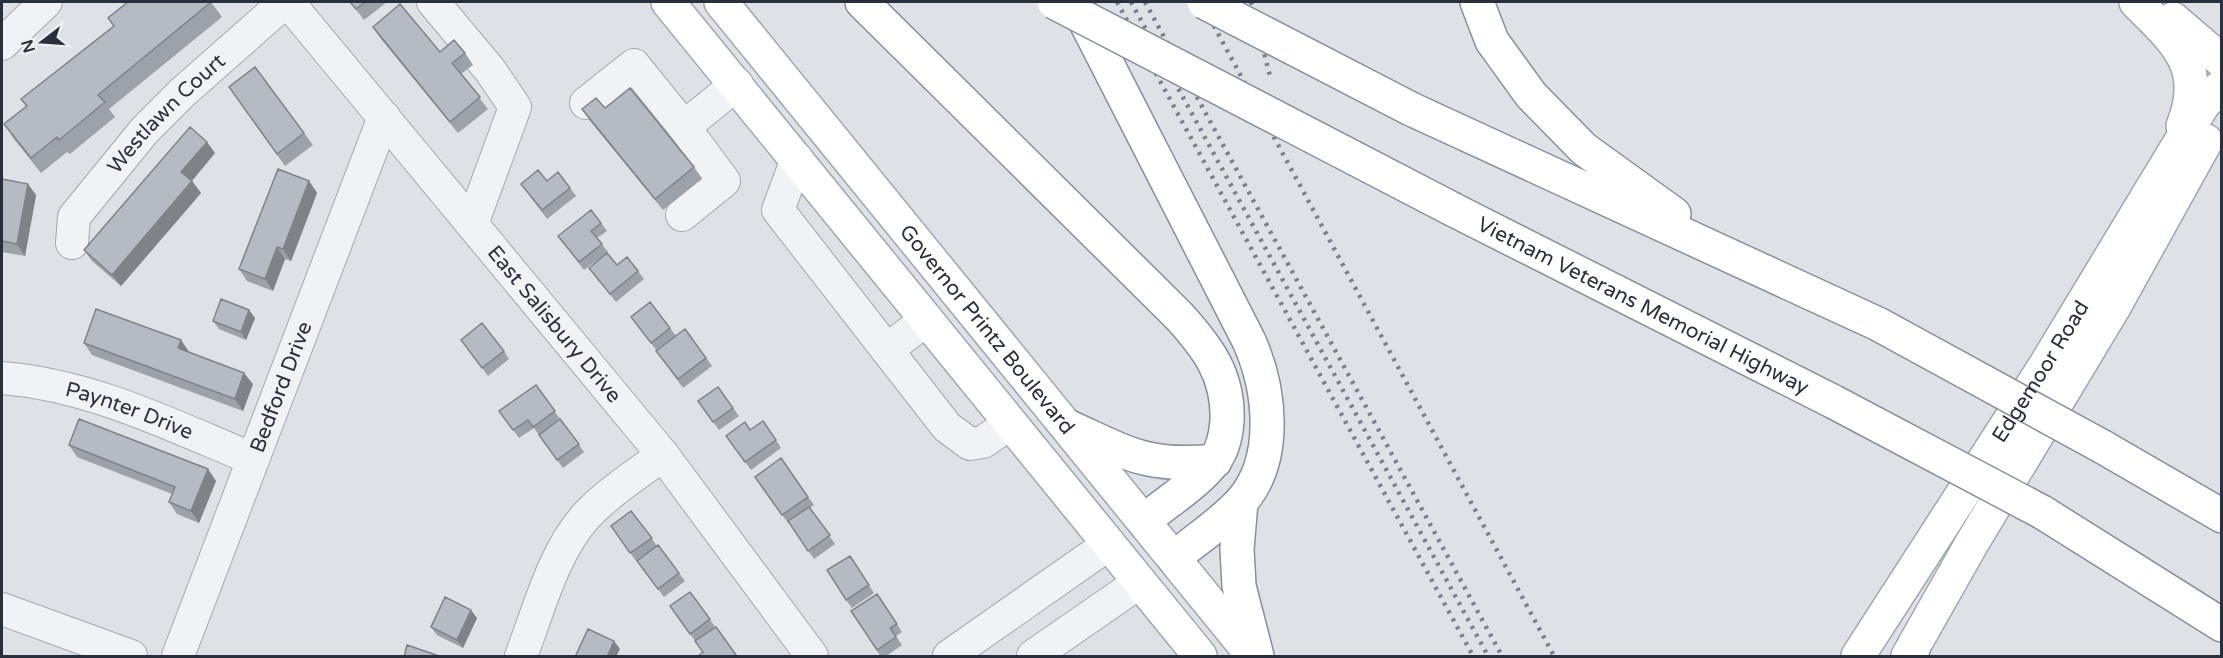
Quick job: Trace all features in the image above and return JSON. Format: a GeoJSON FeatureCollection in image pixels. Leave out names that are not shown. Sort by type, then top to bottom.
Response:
{"type":"FeatureCollection","features":[{"type":"Feature","properties":{"kind":"main road","name":"Governor Printz Boulevard"},"geometry":{"type":"LineString","coordinates":[[668,2],[737,84],[1200,657]]}},
{"type":"Feature","properties":{"kind":"main road","name":"Governor Printz Boulevard"},"geometry":{"type":"LineString","coordinates":[[721,2],[1255,657]]}},
{"type":"Feature","properties":{"kind":"main road"},"geometry":{"type":"LineString","coordinates":[[862,2],[1204,343],[1216,363],[1228,404],[1226,431],[1215,461],[1144,521],[1109,544]]}},
{"type":"Feature","properties":{"kind":"main road","name":"Vietnam Veterans Memorial Highway"},"geometry":{"type":"LineString","coordinates":[[1054,2],[1454,210],[1834,402],[2042,512],[2222,626]]}},
{"type":"Feature","properties":{"kind":"main road"},"geometry":{"type":"LineString","coordinates":[[1076,2],[1260,366],[1267,407],[1267,439],[1259,467],[1241,502],[1237,549],[1239,586],[1255,657]]}},
{"type":"Feature","properties":{"kind":"main road"},"geometry":{"type":"LineString","coordinates":[[1204,2],[1411,109],[1878,324],[2103,447],[2222,516]]}},
{"type":"Feature","properties":{"kind":"main road"},"geometry":{"type":"LineString","coordinates":[[1477,2],[1492,41],[1531,95],[1584,149],[1733,257]]}},
{"type":"Feature","properties":{"kind":"main road"},"geometry":{"type":"LineString","coordinates":[[2136,2],[2179,47],[2191,76],[2190,108],[2167,166]]}},
{"type":"Feature","properties":{"kind":"main road"},"geometry":{"type":"LineString","coordinates":[[2155,2],[2222,61]]}},
{"type":"Feature","properties":{"kind":"main road","name":"Edgemoor Road"},"geometry":{"type":"LineString","coordinates":[[1858,656],[2045,366],[2204,103],[2222,86]]}},
{"type":"Feature","properties":{"kind":"main road","name":"Edgemoor Road"},"geometry":{"type":"LineString","coordinates":[[1911,654],[1972,543],[2114,308],[2194,165],[2222,108]]}},
{"type":"Feature","properties":{"kind":"main road"},"geometry":{"type":"LineString","coordinates":[[797,159],[842,148]]}},
{"type":"Feature","properties":{"kind":"main road"},"geometry":{"type":"LineString","coordinates":[[2114,308],[2208,171],[2222,155]]}},
{"type":"Feature","properties":{"kind":"main road"},"geometry":{"type":"LineString","coordinates":[[1067,426],[1139,459],[1179,465],[1215,461]]}},
{"type":"Feature","properties":{"kind":"main road"},"geometry":{"type":"LineString","coordinates":[[1140,582],[1174,558],[1241,502]]}},
{"type":"Feature","properties":{"kind":"street"},"geometry":{"type":"LineString","coordinates":[[2,44],[46,2]]}},
{"type":"Feature","properties":{"kind":"street","name":"East Salisbury Drive"},"geometry":{"type":"LineString","coordinates":[[287,2],[663,455],[812,657]]}},
{"type":"Feature","properties":{"kind":"street","name":"Westlawn Court"},"geometry":{"type":"LineString","coordinates":[[72,243],[74,217],[144,131],[183,92],[287,2]]}},
{"type":"Feature","properties":{"kind":"street"},"geometry":{"type":"LineString","coordinates":[[433,2],[490,70],[515,107],[472,224]]}},
{"type":"Feature","properties":{"kind":"street"},"geometry":{"type":"LineString","coordinates":[[586,102],[634,65],[724,181],[682,215]]}},
{"type":"Feature","properties":{"kind":"street"},"geometry":{"type":"LineString","coordinates":[[684,127],[737,84]]}},
{"type":"Feature","properties":{"kind":"street","name":"Bedford Drive"},"geometry":{"type":"LineString","coordinates":[[178,657],[384,117]]}},
{"type":"Feature","properties":{"kind":"street"},"geometry":{"type":"LineString","coordinates":[[797,159],[778,210],[947,427],[970,444],[983,442],[1011,423]]}},
{"type":"Feature","properties":{"kind":"street"},"geometry":{"type":"LineString","coordinates":[[887,350],[927,319]]}},
{"type":"Feature","properties":{"kind":"street","name":"Paynter Drive"},"geometry":{"type":"LineString","coordinates":[[2,378],[29,380],[75,389],[121,405],[253,459]]}},
{"type":"Feature","properties":{"kind":"street"},"geometry":{"type":"LineString","coordinates":[[521,657],[552,578],[573,533],[601,501],[663,455]]}},
{"type":"Feature","properties":{"kind":"street"},"geometry":{"type":"LineString","coordinates":[[949,657],[985,646],[1109,544]]}},
{"type":"Feature","properties":{"kind":"street"},"geometry":{"type":"LineString","coordinates":[[1033,657],[1140,582]]}},
{"type":"Feature","properties":{"kind":"street"},"geometry":{"type":"LineString","coordinates":[[2,609],[131,657]]}},
{"type":"Feature","properties":{"kind":"building"},"geometry":{"type":"Polygon","coordinates":[[[128,2],[211,2],[98,95],[105,102],[59,140],[57,137],[31,158],[4,124],[27,106],[21,99],[114,26],[108,18],[128,2]]]}},
{"type":"Feature","properties":{"kind":"building"},"geometry":{"type":"Polygon","coordinates":[[[350,2],[365,2],[356,9],[350,2]]]}},
{"type":"Feature","properties":{"kind":"building"},"geometry":{"type":"Polygon","coordinates":[[[400,4],[440,52],[454,40],[465,53],[452,63],[480,97],[450,122],[373,27],[400,4]]]}},
{"type":"Feature","properties":{"kind":"building"},"geometry":{"type":"Polygon","coordinates":[[[255,67],[304,133],[277,154],[229,87],[255,67]]]}},
{"type":"Feature","properties":{"kind":"building"},"geometry":{"type":"Polygon","coordinates":[[[630,88],[694,167],[655,199],[582,109],[596,98],[605,108],[630,88]]]}},
{"type":"Feature","properties":{"kind":"building"},"geometry":{"type":"Polygon","coordinates":[[[190,127],[207,142],[181,172],[192,181],[112,275],[84,250],[190,127]]]}},
{"type":"Feature","properties":{"kind":"building"},"geometry":{"type":"Polygon","coordinates":[[[278,169],[309,181],[283,249],[277,247],[265,279],[239,269],[278,169]]]}},
{"type":"Feature","properties":{"kind":"building"},"geometry":{"type":"Polygon","coordinates":[[[538,170],[547,181],[558,172],[570,188],[542,210],[521,184],[538,170]]]}},
{"type":"Feature","properties":{"kind":"building"},"geometry":{"type":"Polygon","coordinates":[[[2,179],[28,184],[17,244],[2,241],[2,179]]]}},
{"type":"Feature","properties":{"kind":"building"},"geometry":{"type":"Polygon","coordinates":[[[591,210],[601,223],[591,231],[602,244],[579,262],[558,236],[591,210]]]}},
{"type":"Feature","properties":{"kind":"building"},"geometry":{"type":"Polygon","coordinates":[[[607,253],[617,265],[627,257],[638,271],[610,294],[589,268],[607,253]]]}},
{"type":"Feature","properties":{"kind":"building"},"geometry":{"type":"Polygon","coordinates":[[[221,299],[249,310],[241,332],[213,321],[221,299]]]}},
{"type":"Feature","properties":{"kind":"building"},"geometry":{"type":"Polygon","coordinates":[[[650,302],[670,328],[651,343],[631,317],[650,302]]]}},
{"type":"Feature","properties":{"kind":"building"},"geometry":{"type":"Polygon","coordinates":[[[96,309],[181,340],[178,348],[244,373],[235,399],[84,343],[96,309]]]}},
{"type":"Feature","properties":{"kind":"building"},"geometry":{"type":"Polygon","coordinates":[[[482,323],[504,351],[482,368],[461,340],[482,323]]]}},
{"type":"Feature","properties":{"kind":"building"},"geometry":{"type":"Polygon","coordinates":[[[685,329],[706,358],[678,379],[656,351],[685,329]]]}},
{"type":"Feature","properties":{"kind":"building"},"geometry":{"type":"Polygon","coordinates":[[[536,385],[555,411],[533,427],[528,420],[513,430],[499,411],[536,385]]]}},
{"type":"Feature","properties":{"kind":"building"},"geometry":{"type":"Polygon","coordinates":[[[718,387],[733,408],[713,422],[698,401],[718,387]]]}},
{"type":"Feature","properties":{"kind":"building"},"geometry":{"type":"Polygon","coordinates":[[[79,419],[208,469],[191,511],[169,502],[175,487],[69,445],[79,419]]]}},
{"type":"Feature","properties":{"kind":"building"},"geometry":{"type":"Polygon","coordinates":[[[560,419],[579,444],[557,460],[539,435],[560,419]]]}},
{"type":"Feature","properties":{"kind":"building"},"geometry":{"type":"Polygon","coordinates":[[[763,421],[776,440],[745,462],[726,436],[745,422],[750,430],[763,421]]]}},
{"type":"Feature","properties":{"kind":"building"},"geometry":{"type":"Polygon","coordinates":[[[781,458],[808,497],[782,515],[755,477],[781,458]]]}},
{"type":"Feature","properties":{"kind":"building"},"geometry":{"type":"Polygon","coordinates":[[[809,507],[830,535],[808,551],[788,521],[809,507]]]}},
{"type":"Feature","properties":{"kind":"building"},"geometry":{"type":"Polygon","coordinates":[[[631,511],[652,538],[630,553],[611,526],[631,511]]]}},
{"type":"Feature","properties":{"kind":"building"},"geometry":{"type":"Polygon","coordinates":[[[658,545],[679,573],[658,589],[637,561],[658,545]]]}},
{"type":"Feature","properties":{"kind":"building"},"geometry":{"type":"Polygon","coordinates":[[[850,556],[869,585],[846,600],[827,570],[850,556]]]}},
{"type":"Feature","properties":{"kind":"building"},"geometry":{"type":"Polygon","coordinates":[[[690,592],[710,619],[690,634],[670,606],[690,592]]]}},
{"type":"Feature","properties":{"kind":"building"},"geometry":{"type":"Polygon","coordinates":[[[877,594],[897,624],[890,628],[896,637],[877,650],[851,611],[877,594]]]}},
{"type":"Feature","properties":{"kind":"building"},"geometry":{"type":"Polygon","coordinates":[[[445,597],[471,610],[457,640],[431,627],[445,597]]]}},
{"type":"Feature","properties":{"kind":"building"},"geometry":{"type":"Polygon","coordinates":[[[716,627],[736,655],[734,657],[697,657],[703,652],[695,641],[716,627]]]}},
{"type":"Feature","properties":{"kind":"building"},"geometry":{"type":"Polygon","coordinates":[[[588,629],[614,641],[607,657],[575,657],[588,629]]]}},
{"type":"Feature","properties":{"kind":"building"},"geometry":{"type":"Polygon","coordinates":[[[407,645],[442,657],[404,657],[407,645]]]}},
{"type":"Feature","properties":{"kind":"railway"},"geometry":{"type":"LineString","coordinates":[[1117,2],[1473,656]]}},
{"type":"Feature","properties":{"kind":"railway"},"geometry":{"type":"LineString","coordinates":[[1131,2],[1488,656]]}},
{"type":"Feature","properties":{"kind":"railway"},"geometry":{"type":"LineString","coordinates":[[1145,2],[1502,656]]}},
{"type":"Feature","properties":{"kind":"railway"},"geometry":{"type":"LineString","coordinates":[[1201,2],[1554,656]]}},
{"type":"Feature","properties":{"kind":"railway"},"geometry":{"type":"LineString","coordinates":[[1251,2],[1270,76]]}}]}
